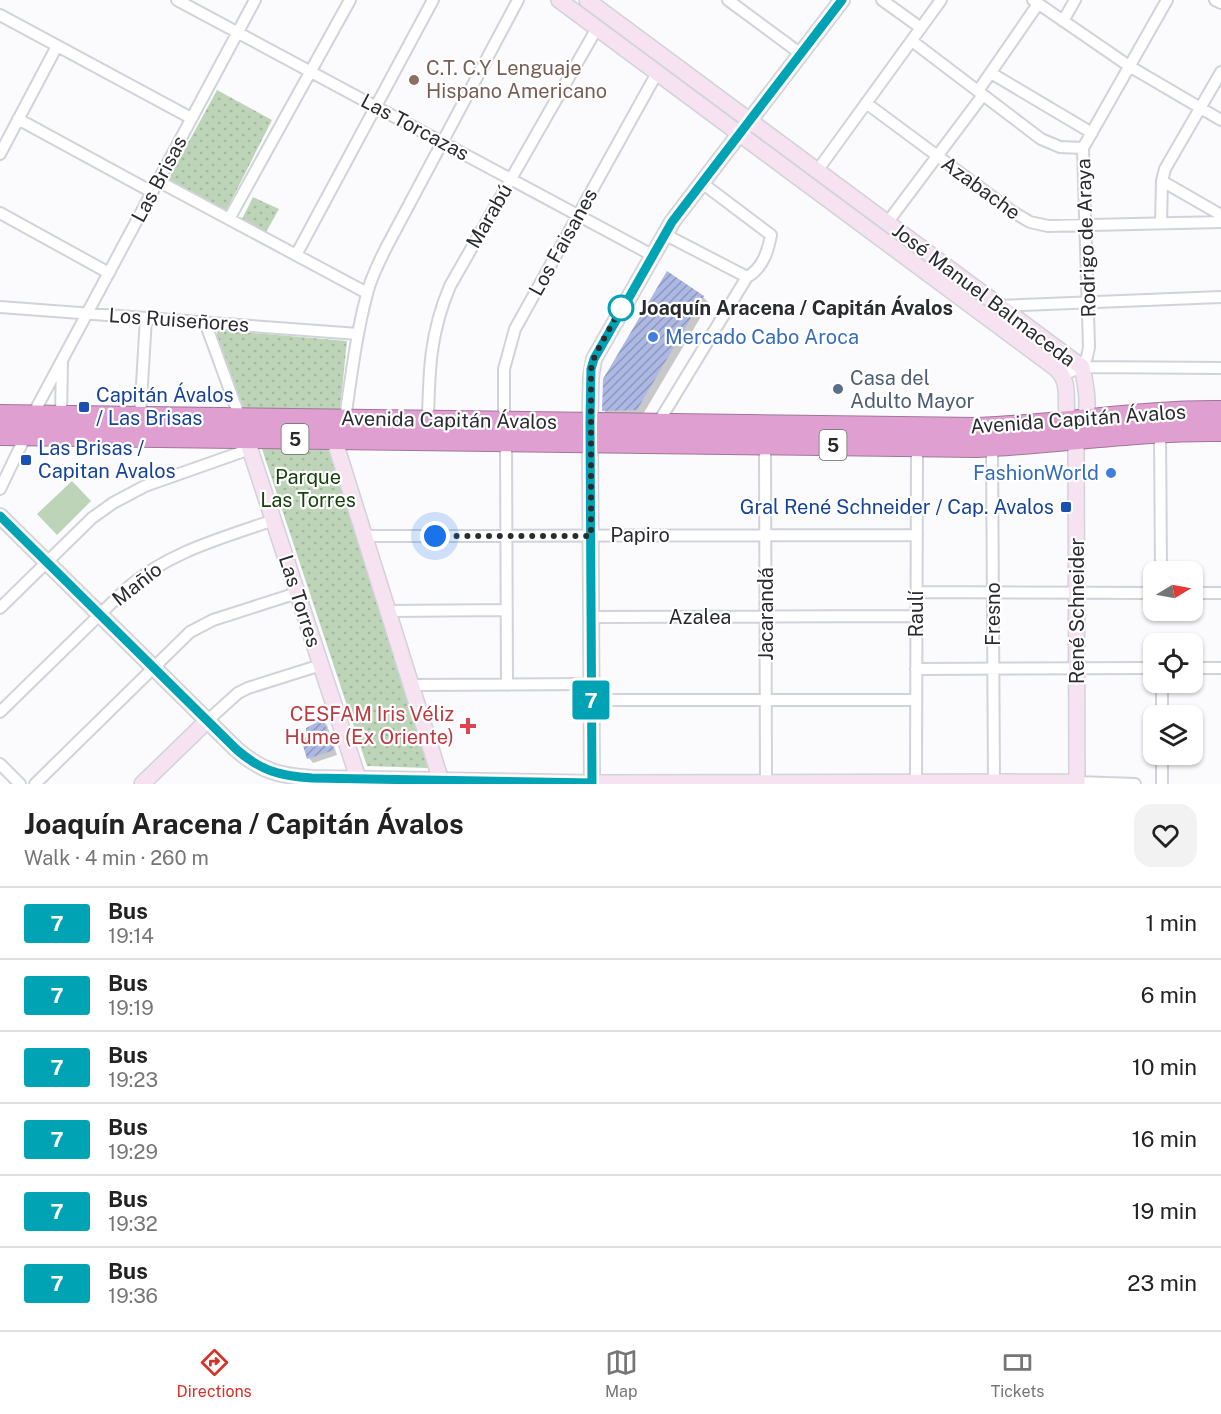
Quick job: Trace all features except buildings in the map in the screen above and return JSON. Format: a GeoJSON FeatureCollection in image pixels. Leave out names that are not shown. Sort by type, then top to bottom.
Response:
{"type":"FeatureCollection","features":[{"type":"Feature","properties":{"kind":"highway","name":"Avenida Capitán Ávalos"},"geometry":{"type":"LineString","coordinates":[[0,416],[978,428],[1157,412],[1221,411]]}},
{"type":"Feature","properties":{"kind":"highway","name":"Avenida Capitán Ávalos"},"geometry":{"type":"LineString","coordinates":[[0,435],[249,444],[334,439],[992,446],[1160,431],[1221,431]]}},
{"type":"Feature","properties":{"kind":"street","name":"Las Torcazas"},"geometry":{"type":"LineString","coordinates":[[177,0],[652,255]]}},
{"type":"Feature","properties":{"kind":"street","name":"Las Brisas"},"geometry":{"type":"LineString","coordinates":[[0,489],[27,436],[32,416],[255,0]]}},
{"type":"Feature","properties":{"kind":"street"},"geometry":{"type":"LineString","coordinates":[[229,219],[350,0]]}},
{"type":"Feature","properties":{"kind":"street"},"geometry":{"type":"LineString","coordinates":[[296,255],[433,0]]}},
{"type":"Feature","properties":{"kind":"street"},"geometry":{"type":"LineString","coordinates":[[441,782],[334,439],[336,419],[367,293],[387,246],[518,0]]}},
{"type":"Feature","properties":{"kind":"street","name":"José Manuel Balmaceda"},"geometry":{"type":"LineString","coordinates":[[559,0],[1054,367],[1062,375],[1066,386],[1068,420],[1076,439]]}},
{"type":"Feature","properties":{"kind":"street","name":"José Manuel Balmaceda"},"geometry":{"type":"LineString","coordinates":[[587,0],[1082,368],[1087,418]]}},
{"type":"Feature","properties":{"kind":"street"},"geometry":{"type":"LineString","coordinates":[[729,0],[801,54]]}},
{"type":"Feature","properties":{"kind":"street"},"geometry":{"type":"LineString","coordinates":[[592,783],[590,422],[591,369],[595,355],[664,234],[842,0]]}},
{"type":"Feature","properties":{"kind":"street"},"geometry":{"type":"LineString","coordinates":[[882,0],[921,28]]}},
{"type":"Feature","properties":{"kind":"street"},"geometry":{"type":"LineString","coordinates":[[817,171],[941,0]]}},
{"type":"Feature","properties":{"kind":"street"},"geometry":{"type":"LineString","coordinates":[[1063,21],[1076,0]]}},
{"type":"Feature","properties":{"kind":"street","name":"Rodrigo de Araya"},"geometry":{"type":"LineString","coordinates":[[1082,368],[1089,347],[1083,148],[1167,0]]}},
{"type":"Feature","properties":{"kind":"street"},"geometry":{"type":"LineString","coordinates":[[1215,0],[1221,3]]}},
{"type":"Feature","properties":{"kind":"street"},"geometry":{"type":"LineString","coordinates":[[887,223],[980,93],[990,73],[1036,2],[1129,66],[1221,120]]}},
{"type":"Feature","properties":{"kind":"street"},"geometry":{"type":"LineString","coordinates":[[0,15],[192,118]]}},
{"type":"Feature","properties":{"kind":"street","name":"Marabú"},"geometry":{"type":"LineString","coordinates":[[428,420],[429,366],[442,305],[457,271],[597,28]]}},
{"type":"Feature","properties":{"kind":"street"},"geometry":{"type":"LineString","coordinates":[[912,41],[1048,143],[1066,148],[1083,148]]}},
{"type":"Feature","properties":{"kind":"street"},"geometry":{"type":"LineString","coordinates":[[0,154],[57,46]]}},
{"type":"Feature","properties":{"kind":"street"},"geometry":{"type":"LineString","coordinates":[[1161,224],[1162,181],[1167,165],[1221,72]]}},
{"type":"Feature","properties":{"kind":"street","name":"Los Faisanes"},"geometry":{"type":"LineString","coordinates":[[504,421],[504,369],[511,340],[657,73]]}},
{"type":"Feature","properties":{"kind":"street"},"geometry":{"type":"LineString","coordinates":[[990,73],[1092,133]]}},
{"type":"Feature","properties":{"kind":"street","name":"Azabache"},"geometry":{"type":"LineString","coordinates":[[866,103],[1023,219],[1042,226],[1221,222]]}},
{"type":"Feature","properties":{"kind":"street"},"geometry":{"type":"LineString","coordinates":[[18,119],[152,192]]}},
{"type":"Feature","properties":{"kind":"street"},"geometry":{"type":"LineString","coordinates":[[158,181],[367,293]]}},
{"type":"Feature","properties":{"kind":"street"},"geometry":{"type":"LineString","coordinates":[[1162,181],[1221,214]]}},
{"type":"Feature","properties":{"kind":"street"},"geometry":{"type":"LineString","coordinates":[[658,423],[747,277],[756,272],[769,248],[771,235],[702,183]]}},
{"type":"Feature","properties":{"kind":"street"},"geometry":{"type":"LineString","coordinates":[[0,213],[109,273]]}},
{"type":"Feature","properties":{"kind":"street"},"geometry":{"type":"LineString","coordinates":[[664,234],[747,277]]}},
{"type":"Feature","properties":{"kind":"street"},"geometry":{"type":"LineString","coordinates":[[999,306],[1221,297]]}},
{"type":"Feature","properties":{"kind":"street","name":"Los Ruiseñores"},"geometry":{"type":"LineString","coordinates":[[0,307],[358,334]]}},
{"type":"Feature","properties":{"kind":"street"},"geometry":{"type":"LineString","coordinates":[[140,417],[146,318]]}},
{"type":"Feature","properties":{"kind":"street"},"geometry":{"type":"LineString","coordinates":[[205,322],[240,418]]}},
{"type":"Feature","properties":{"kind":"street","name":"Las Brisas"},"geometry":{"type":"LineString","coordinates":[[61,416],[62,359]]}},
{"type":"Feature","properties":{"kind":"street"},"geometry":{"type":"LineString","coordinates":[[1062,375],[1082,368],[1221,368]]}},
{"type":"Feature","properties":{"kind":"street","name":"Las Torres"},"geometry":{"type":"LineString","coordinates":[[240,418],[359,781]]}},
{"type":"Feature","properties":{"kind":"street"},"geometry":{"type":"LineString","coordinates":[[1076,439],[1087,418]]}},
{"type":"Feature","properties":{"kind":"street"},"geometry":{"type":"LineString","coordinates":[[1160,431],[1161,561]]}},
{"type":"Feature","properties":{"kind":"street","name":"René Schneider"},"geometry":{"type":"LineString","coordinates":[[1076,439],[1077,783]]}},
{"type":"Feature","properties":{"kind":"street"},"geometry":{"type":"LineString","coordinates":[[506,441],[507,685]]}},
{"type":"Feature","properties":{"kind":"street"},"geometry":{"type":"LineString","coordinates":[[0,608],[92,518],[119,499],[249,444]]}},
{"type":"Feature","properties":{"kind":"street","name":"Jacarandá"},"geometry":{"type":"LineString","coordinates":[[765,444],[766,783]]}},
{"type":"Feature","properties":{"kind":"street","name":"Raulí"},"geometry":{"type":"LineString","coordinates":[[907,783],[916,700],[917,446]]}},
{"type":"Feature","properties":{"kind":"street","name":"Fresno"},"geometry":{"type":"LineString","coordinates":[[992,446],[994,782]]}},
{"type":"Feature","properties":{"kind":"street"},"geometry":{"type":"LineString","coordinates":[[0,516],[207,721],[251,761],[282,780],[497,783],[1135,784]]}},
{"type":"Feature","properties":{"kind":"street","name":"Mañío"},"geometry":{"type":"LineString","coordinates":[[0,712],[136,581],[166,561],[191,549],[274,520]]}},
{"type":"Feature","properties":{"kind":"street","name":"Papiro"},"geometry":{"type":"LineString","coordinates":[[364,536],[916,535]]}},
{"type":"Feature","properties":{"kind":"street"},"geometry":{"type":"LineString","coordinates":[[35,784],[183,637],[196,627],[297,592]]}},
{"type":"Feature","properties":{"kind":"street"},"geometry":{"type":"LineString","coordinates":[[916,592],[1143,593]]}},
{"type":"Feature","properties":{"kind":"street"},"geometry":{"type":"LineString","coordinates":[[1203,593],[1221,593]]}},
{"type":"Feature","properties":{"kind":"street"},"geometry":{"type":"LineString","coordinates":[[388,611],[507,609]]}},
{"type":"Feature","properties":{"kind":"street","name":"Azalea"},"geometry":{"type":"LineString","coordinates":[[591,617],[916,616]]}},
{"type":"Feature","properties":{"kind":"street"},"geometry":{"type":"LineString","coordinates":[[142,784],[207,721],[243,690],[321,665]]}},
{"type":"Feature","properties":{"kind":"street"},"geometry":{"type":"LineString","coordinates":[[916,669],[1143,668]]}},
{"type":"Feature","properties":{"kind":"street"},"geometry":{"type":"LineString","coordinates":[[1203,668],[1221,668]]}},
{"type":"Feature","properties":{"kind":"street"},"geometry":{"type":"LineString","coordinates":[[411,685],[591,684]]}},
{"type":"Feature","properties":{"kind":"street"},"geometry":{"type":"LineString","coordinates":[[591,700],[916,700]]}},
{"type":"Feature","properties":{"kind":"street"},"geometry":{"type":"LineString","coordinates":[[0,764],[20,784]]}},
{"type":"Feature","properties":{"kind":"street"},"geometry":{"type":"LineString","coordinates":[[1162,765],[1162,784]]}},
{"type":"Feature","properties":{"kind":"green space"},"geometry":{"type":"Polygon","coordinates":[[[217,90],[272,120],[226,211],[168,180],[217,90]]]}},
{"type":"Feature","properties":{"kind":"green space"},"geometry":{"type":"Polygon","coordinates":[[[253,197],[279,209],[265,234],[242,219],[253,197]]]}},
{"type":"Feature","properties":{"kind":"green space","name":"Parque Las Torres"},"geometry":{"type":"Polygon","coordinates":[[[218,330],[347,341],[340,410],[238,409],[215,337],[218,330]]]}},
{"type":"Feature","properties":{"kind":"green space","name":"Parque Las Torres"},"geometry":{"type":"Polygon","coordinates":[[[260,443],[327,443],[428,768],[367,766],[260,443]]]}},
{"type":"Feature","properties":{"kind":"green space"},"geometry":{"type":"Polygon","coordinates":[[[72,481],[91,501],[57,535],[37,514],[72,481]]]}},
{"type":"Feature","properties":{"kind":"bus line","name":"7"},"geometry":{"type":"LineString","coordinates":[[0,516],[236,749],[270,772],[283,776],[312,778],[592,783],[590,422],[591,369],[594,359],[672,222],[842,0]]}},
{"type":"Feature","properties":{"kind":"place","name":"C.T. C.Y Lenguaje Hispano Americano"},"geometry":{"type":"Point","coordinates":[414,80]}},
{"type":"Feature","properties":{"kind":"place","name":"Joaquín Aracena / Capitán Ávalos"},"geometry":{"type":"Point","coordinates":[621,308]}},
{"type":"Feature","properties":{"kind":"place","name":"Mercado Cabo Aroca"},"geometry":{"type":"Point","coordinates":[653,337]}},
{"type":"Feature","properties":{"kind":"place","name":"Casa del Adulto Mayor"},"geometry":{"type":"Point","coordinates":[838,389]}},
{"type":"Feature","properties":{"kind":"place","name":"Capitán Ávalos / Las Brisas"},"geometry":{"type":"Point","coordinates":[84,407]}},
{"type":"Feature","properties":{"kind":"place","name":"Las Brisas / Capitan Avalos"},"geometry":{"type":"Point","coordinates":[26,460]}},
{"type":"Feature","properties":{"kind":"place","name":"FashionWorld"},"geometry":{"type":"Point","coordinates":[1111,473]}},
{"type":"Feature","properties":{"kind":"place","name":"Gral René Schneider / Cap. Avalos"},"geometry":{"type":"Point","coordinates":[1066,507]}},
{"type":"Feature","properties":{"kind":"place","name":"CESFAM Iris Véliz Hume (Ex Oriente)"},"geometry":{"type":"Point","coordinates":[468,726]}},
{"type":"Feature","properties":{"kind":"route"},"geometry":{"type":"LineString","coordinates":[[435,536],[591,536],[591,369],[595,355],[621,308]]}}]}
